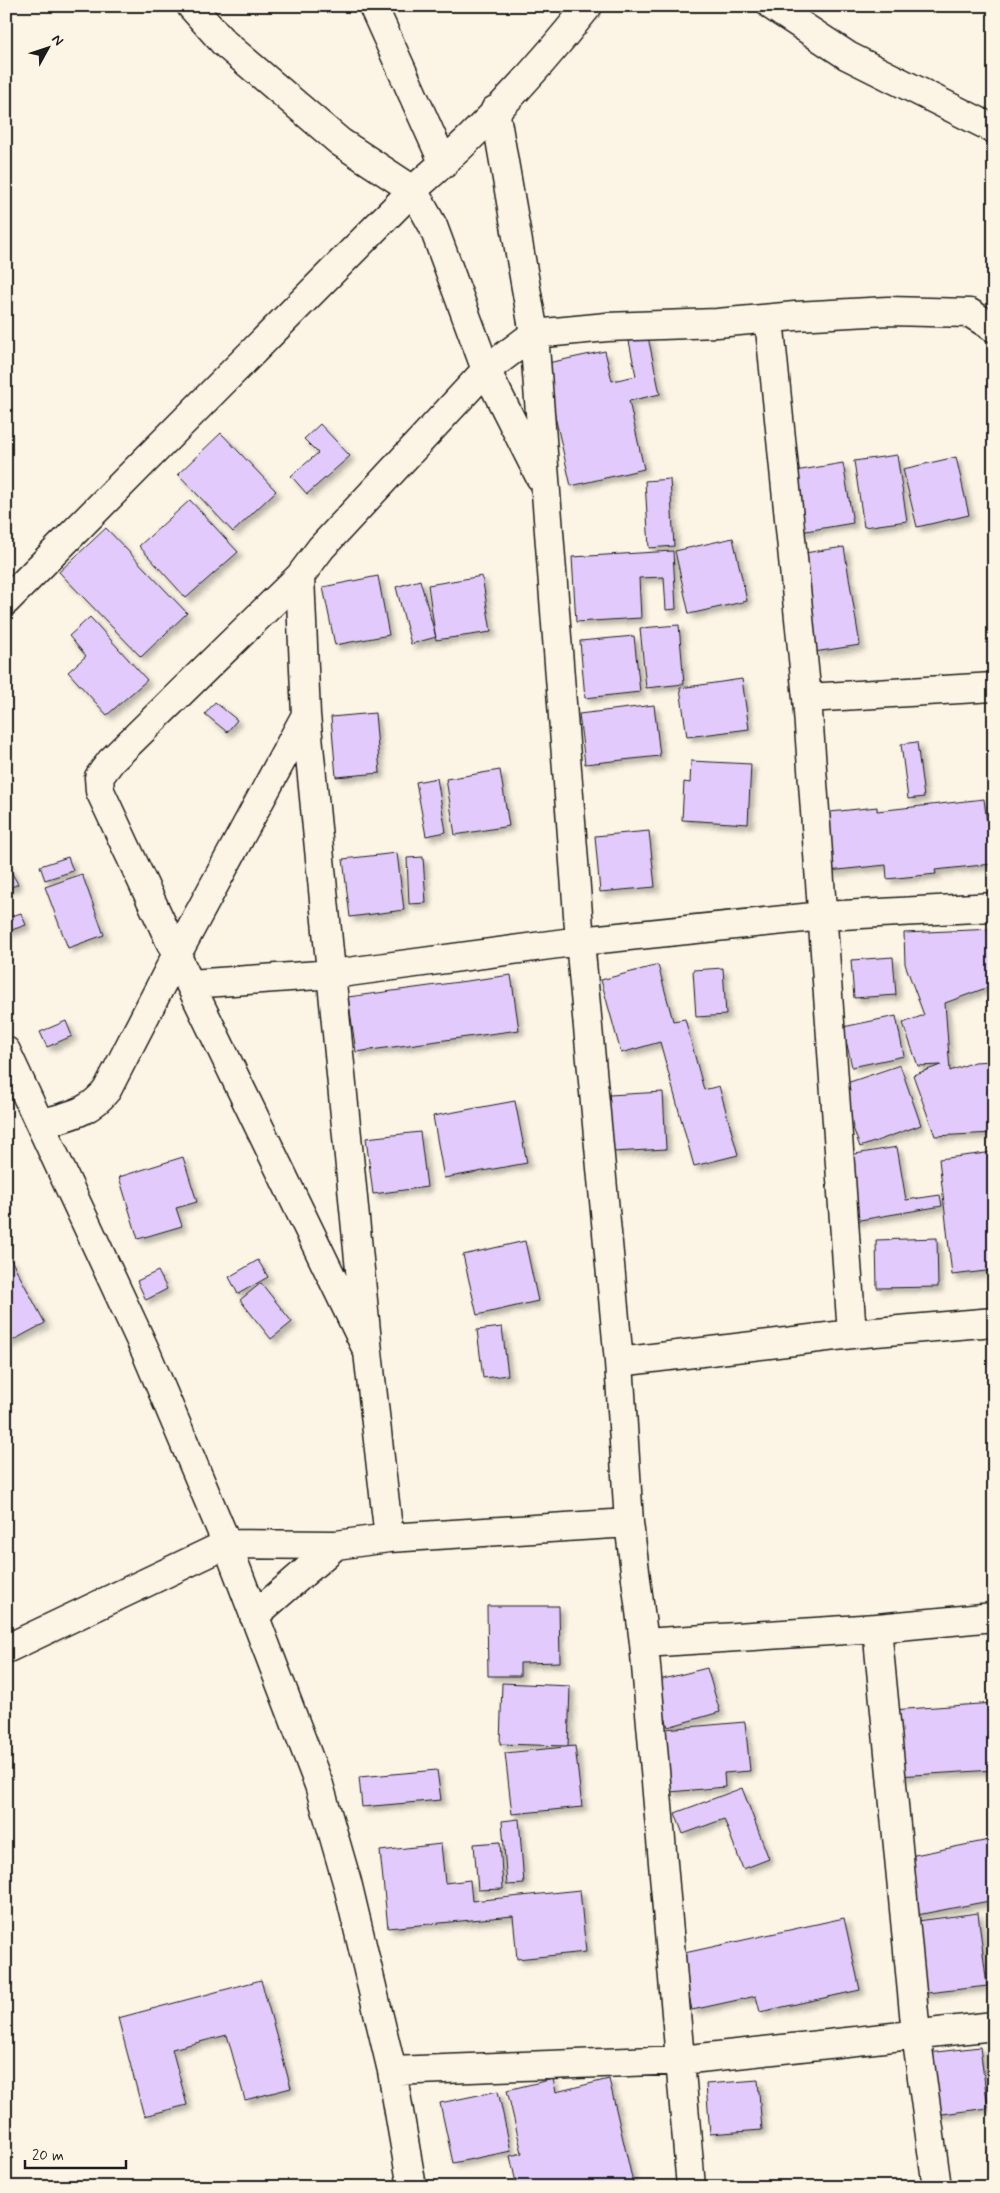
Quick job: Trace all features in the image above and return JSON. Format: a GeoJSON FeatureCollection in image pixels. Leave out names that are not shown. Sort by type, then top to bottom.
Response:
{"type":"FeatureCollection","features":[{"type":"Feature","properties":{"kind":"street"},"geometry":{"type":"LineString","coordinates":[[191,6],[223,42],[340,142],[414,190],[433,226],[486,370],[546,490]]}},
{"type":"Feature","properties":{"kind":"street"},"geometry":{"type":"LineString","coordinates":[[373,6],[444,164]]}},
{"type":"Feature","properties":{"kind":"street"},"geometry":{"type":"LineString","coordinates":[[6,601],[414,190],[444,164],[554,49],[588,6]]}},
{"type":"Feature","properties":{"kind":"street"},"geometry":{"type":"LineString","coordinates":[[772,6],[848,56],[994,129]]}},
{"type":"Feature","properties":{"kind":"street"},"geometry":{"type":"LineString","coordinates":[[495,110],[534,334],[580,941],[619,1362],[629,1523],[644,1643],[691,2187]]}},
{"type":"Feature","properties":{"kind":"street"},"geometry":{"type":"LineString","coordinates":[[368,1352],[190,984],[100,791],[99,777],[111,761],[300,576],[322,548],[486,370],[534,334],[607,327],[888,311],[970,313],[994,328]]}},
{"type":"Feature","properties":{"kind":"street"},"geometry":{"type":"LineString","coordinates":[[769,319],[806,698],[852,1334]]}},
{"type":"Feature","properties":{"kind":"street"},"geometry":{"type":"LineString","coordinates":[[300,576],[306,715],[388,1538]]}},
{"type":"Feature","properties":{"kind":"street"},"geometry":{"type":"LineString","coordinates":[[806,698],[994,687]]}},
{"type":"Feature","properties":{"kind":"street"},"geometry":{"type":"LineString","coordinates":[[41,1124],[82,1112],[96,1104],[107,1090],[177,954],[306,715]]}},
{"type":"Feature","properties":{"kind":"street"},"geometry":{"type":"LineString","coordinates":[[190,984],[333,974],[580,941],[823,916],[994,907]]}},
{"type":"Feature","properties":{"kind":"street"},"geometry":{"type":"LineString","coordinates":[[6,1051],[145,1350],[227,1544],[328,1811],[392,2071],[412,2187]]}},
{"type":"Feature","properties":{"kind":"street"},"geometry":{"type":"LineString","coordinates":[[619,1362],[852,1334],[994,1322]]}},
{"type":"Feature","properties":{"kind":"street"},"geometry":{"type":"LineString","coordinates":[[6,1649],[227,1544],[336,1545],[388,1538],[629,1523]]}},
{"type":"Feature","properties":{"kind":"street"},"geometry":{"type":"LineString","coordinates":[[254,1616],[336,1545]]}},
{"type":"Feature","properties":{"kind":"street"},"geometry":{"type":"LineString","coordinates":[[644,1643],[877,1628],[994,1617]]}},
{"type":"Feature","properties":{"kind":"street"},"geometry":{"type":"LineString","coordinates":[[877,1628],[916,2034],[937,2187]]}},
{"type":"Feature","properties":{"kind":"street"},"geometry":{"type":"LineString","coordinates":[[392,2071],[681,2060],[994,2026]]}},
{"type":"Feature","properties":{"kind":"building"},"geometry":{"type":"Polygon","coordinates":[[[648,337],[660,394],[629,401],[644,469],[571,486],[543,364],[605,351],[612,381],[636,376],[629,341],[648,337]]]}},
{"type":"Feature","properties":{"kind":"building"},"geometry":{"type":"Polygon","coordinates":[[[320,424],[350,456],[307,494],[291,476],[318,453],[304,439],[320,424]]]}},
{"type":"Feature","properties":{"kind":"building"},"geometry":{"type":"Polygon","coordinates":[[[221,433],[276,491],[233,532],[178,474],[221,433]]]}},
{"type":"Feature","properties":{"kind":"building"},"geometry":{"type":"Polygon","coordinates":[[[897,455],[907,521],[864,527],[854,461],[897,455]]]}},
{"type":"Feature","properties":{"kind":"building"},"geometry":{"type":"Polygon","coordinates":[[[956,457],[969,515],[917,527],[903,469],[956,457]]]}},
{"type":"Feature","properties":{"kind":"building"},"geometry":{"type":"Polygon","coordinates":[[[843,463],[853,523],[800,532],[789,472],[843,463]]]}},
{"type":"Feature","properties":{"kind":"building"},"geometry":{"type":"Polygon","coordinates":[[[670,479],[674,546],[649,548],[645,481],[670,479]]]}},
{"type":"Feature","properties":{"kind":"building"},"geometry":{"type":"Polygon","coordinates":[[[190,500],[238,552],[186,598],[139,546],[190,500]]]}},
{"type":"Feature","properties":{"kind":"building"},"geometry":{"type":"Polygon","coordinates":[[[106,528],[187,613],[141,657],[59,572],[106,528]]]}},
{"type":"Feature","properties":{"kind":"building"},"geometry":{"type":"Polygon","coordinates":[[[733,538],[747,601],[689,614],[675,551],[733,538]]]}},
{"type":"Feature","properties":{"kind":"building"},"geometry":{"type":"Polygon","coordinates":[[[844,547],[860,645],[814,652],[798,554],[844,547]]]}},
{"type":"Feature","properties":{"kind":"building"},"geometry":{"type":"Polygon","coordinates":[[[673,551],[676,609],[666,610],[664,577],[639,578],[641,618],[576,622],[572,557],[673,551]]]}},
{"type":"Feature","properties":{"kind":"building"},"geometry":{"type":"Polygon","coordinates":[[[378,576],[389,635],[335,645],[323,587],[378,576]]]}},
{"type":"Feature","properties":{"kind":"building"},"geometry":{"type":"Polygon","coordinates":[[[482,576],[491,632],[436,640],[428,585],[482,576]]]}},
{"type":"Feature","properties":{"kind":"building"},"geometry":{"type":"Polygon","coordinates":[[[420,580],[436,637],[411,644],[396,587],[420,580]]]}},
{"type":"Feature","properties":{"kind":"building"},"geometry":{"type":"Polygon","coordinates":[[[90,617],[147,680],[107,715],[68,672],[86,656],[69,636],[90,617]]]}},
{"type":"Feature","properties":{"kind":"building"},"geometry":{"type":"Polygon","coordinates":[[[679,625],[684,684],[646,688],[640,628],[679,625]]]}},
{"type":"Feature","properties":{"kind":"building"},"geometry":{"type":"Polygon","coordinates":[[[634,636],[640,692],[585,698],[580,641],[634,636]]]}},
{"type":"Feature","properties":{"kind":"building"},"geometry":{"type":"Polygon","coordinates":[[[742,679],[749,729],[687,737],[680,688],[742,679]]]}},
{"type":"Feature","properties":{"kind":"building"},"geometry":{"type":"Polygon","coordinates":[[[215,702],[237,720],[227,732],[205,714],[215,702]]]}},
{"type":"Feature","properties":{"kind":"building"},"geometry":{"type":"Polygon","coordinates":[[[654,705],[660,756],[585,764],[579,714],[654,705]]]}},
{"type":"Feature","properties":{"kind":"building"},"geometry":{"type":"Polygon","coordinates":[[[375,713],[380,773],[336,777],[331,717],[375,713]]]}},
{"type":"Feature","properties":{"kind":"building"},"geometry":{"type":"Polygon","coordinates":[[[917,742],[924,797],[908,799],[901,744],[917,742]]]}},
{"type":"Feature","properties":{"kind":"building"},"geometry":{"type":"Polygon","coordinates":[[[691,761],[751,764],[748,824],[682,820],[684,782],[690,783],[691,761]]]}},
{"type":"Feature","properties":{"kind":"building"},"geometry":{"type":"Polygon","coordinates":[[[500,770],[509,826],[455,835],[446,779],[500,770]]]}},
{"type":"Feature","properties":{"kind":"building"},"geometry":{"type":"Polygon","coordinates":[[[437,778],[446,832],[426,836],[416,782],[437,778]]]}},
{"type":"Feature","properties":{"kind":"building"},"geometry":{"type":"Polygon","coordinates":[[[984,799],[992,864],[935,870],[936,874],[887,879],[886,865],[828,871],[821,813],[877,807],[877,811],[984,799]]]}},
{"type":"Feature","properties":{"kind":"building"},"geometry":{"type":"Polygon","coordinates":[[[649,831],[655,887],[600,892],[595,836],[649,831]]]}},
{"type":"Feature","properties":{"kind":"building"},"geometry":{"type":"Polygon","coordinates":[[[397,853],[404,910],[350,917],[343,859],[397,853]]]}},
{"type":"Feature","properties":{"kind":"building"},"geometry":{"type":"Polygon","coordinates":[[[68,857],[73,871],[45,880],[40,866],[68,857]]]}},
{"type":"Feature","properties":{"kind":"building"},"geometry":{"type":"Polygon","coordinates":[[[423,857],[426,903],[409,904],[407,858],[423,857]]]}},
{"type":"Feature","properties":{"kind":"building"},"geometry":{"type":"Polygon","coordinates":[[[6,863],[18,884],[6,890],[6,863]]]}},
{"type":"Feature","properties":{"kind":"building"},"geometry":{"type":"Polygon","coordinates":[[[82,874],[104,935],[68,948],[45,887],[82,874]]]}},
{"type":"Feature","properties":{"kind":"building"},"geometry":{"type":"Polygon","coordinates":[[[21,913],[26,925],[6,932],[6,918],[21,913]]]}},
{"type":"Feature","properties":{"kind":"building"},"geometry":{"type":"Polygon","coordinates":[[[994,929],[994,985],[945,1003],[950,1071],[974,1062],[994,1061],[994,1133],[935,1136],[913,1075],[941,1065],[918,1066],[903,1023],[924,1015],[905,964],[904,933],[994,929]]]}},
{"type":"Feature","properties":{"kind":"building"},"geometry":{"type":"Polygon","coordinates":[[[893,957],[896,995],[854,998],[851,960],[893,957]]]}},
{"type":"Feature","properties":{"kind":"building"},"geometry":{"type":"Polygon","coordinates":[[[658,965],[673,1021],[685,1019],[704,1090],[719,1086],[738,1155],[694,1166],[660,1042],[621,1053],[601,980],[658,965]]]}},
{"type":"Feature","properties":{"kind":"building"},"geometry":{"type":"Polygon","coordinates":[[[723,968],[726,1015],[696,1017],[693,970],[723,968]]]}},
{"type":"Feature","properties":{"kind":"building"},"geometry":{"type":"Polygon","coordinates":[[[511,975],[519,1030],[356,1052],[348,997],[511,975]]]}},
{"type":"Feature","properties":{"kind":"building"},"geometry":{"type":"Polygon","coordinates":[[[896,1016],[904,1056],[852,1067],[843,1027],[896,1016]]]}},
{"type":"Feature","properties":{"kind":"building"},"geometry":{"type":"Polygon","coordinates":[[[66,1021],[72,1036],[47,1047],[40,1032],[66,1021]]]}},
{"type":"Feature","properties":{"kind":"building"},"geometry":{"type":"Polygon","coordinates":[[[900,1065],[921,1125],[860,1147],[838,1086],[900,1065]]]}},
{"type":"Feature","properties":{"kind":"building"},"geometry":{"type":"Polygon","coordinates":[[[663,1092],[666,1149],[613,1152],[609,1095],[663,1092]]]}},
{"type":"Feature","properties":{"kind":"building"},"geometry":{"type":"Polygon","coordinates":[[[515,1101],[527,1163],[444,1178],[433,1116],[515,1101]]]}},
{"type":"Feature","properties":{"kind":"building"},"geometry":{"type":"Polygon","coordinates":[[[420,1132],[427,1187],[373,1194],[366,1138],[420,1132]]]}},
{"type":"Feature","properties":{"kind":"building"},"geometry":{"type":"Polygon","coordinates":[[[897,1147],[906,1200],[940,1195],[942,1206],[848,1222],[837,1157],[897,1147]]]}},
{"type":"Feature","properties":{"kind":"building"},"geometry":{"type":"Polygon","coordinates":[[[994,1152],[994,1270],[952,1275],[939,1159],[994,1152]]]}},
{"type":"Feature","properties":{"kind":"building"},"geometry":{"type":"Polygon","coordinates":[[[183,1157],[197,1202],[176,1208],[182,1226],[138,1239],[119,1177],[183,1157]]]}},
{"type":"Feature","properties":{"kind":"building"},"geometry":{"type":"Polygon","coordinates":[[[937,1238],[938,1287],[877,1288],[876,1240],[937,1238]]]}},
{"type":"Feature","properties":{"kind":"building"},"geometry":{"type":"Polygon","coordinates":[[[525,1241],[538,1301],[477,1315],[463,1255],[525,1241]]]}},
{"type":"Feature","properties":{"kind":"building"},"geometry":{"type":"Polygon","coordinates":[[[10,1258],[45,1323],[6,1344],[6,1261],[10,1258]]]}},
{"type":"Feature","properties":{"kind":"building"},"geometry":{"type":"Polygon","coordinates":[[[258,1260],[268,1277],[238,1294],[229,1277],[258,1260]]]}},
{"type":"Feature","properties":{"kind":"building"},"geometry":{"type":"Polygon","coordinates":[[[158,1271],[167,1289],[146,1300],[137,1281],[158,1271]]]}},
{"type":"Feature","properties":{"kind":"building"},"geometry":{"type":"Polygon","coordinates":[[[261,1283],[292,1322],[271,1339],[240,1300],[261,1283]]]}},
{"type":"Feature","properties":{"kind":"building"},"geometry":{"type":"Polygon","coordinates":[[[502,1327],[508,1375],[483,1378],[477,1330],[502,1327]]]}},
{"type":"Feature","properties":{"kind":"building"},"geometry":{"type":"Polygon","coordinates":[[[487,1606],[559,1606],[560,1662],[520,1663],[520,1676],[488,1676],[487,1606]]]}},
{"type":"Feature","properties":{"kind":"building"},"geometry":{"type":"Polygon","coordinates":[[[707,1668],[720,1712],[668,1727],[655,1681],[707,1668]]]}},
{"type":"Feature","properties":{"kind":"building"},"geometry":{"type":"Polygon","coordinates":[[[502,1683],[570,1686],[568,1746],[500,1744],[502,1683]]]}},
{"type":"Feature","properties":{"kind":"building"},"geometry":{"type":"Polygon","coordinates":[[[994,1703],[994,1770],[897,1776],[892,1710],[994,1703]]]}},
{"type":"Feature","properties":{"kind":"building"},"geometry":{"type":"Polygon","coordinates":[[[745,1722],[750,1771],[724,1773],[725,1787],[670,1792],[665,1729],[745,1722]]]}},
{"type":"Feature","properties":{"kind":"building"},"geometry":{"type":"Polygon","coordinates":[[[575,1746],[582,1807],[512,1814],[505,1753],[575,1746]]]}},
{"type":"Feature","properties":{"kind":"building"},"geometry":{"type":"Polygon","coordinates":[[[437,1770],[441,1800],[362,1807],[359,1777],[437,1770]]]}},
{"type":"Feature","properties":{"kind":"building"},"geometry":{"type":"Polygon","coordinates":[[[994,1784],[994,1816],[987,1785],[994,1784]]]}},
{"type":"Feature","properties":{"kind":"building"},"geometry":{"type":"Polygon","coordinates":[[[742,1788],[769,1859],[743,1869],[724,1819],[683,1834],[675,1813],[742,1788]]]}},
{"type":"Feature","properties":{"kind":"building"},"geometry":{"type":"Polygon","coordinates":[[[519,1819],[524,1884],[507,1885],[502,1821],[519,1819]]]}},
{"type":"Feature","properties":{"kind":"building"},"geometry":{"type":"Polygon","coordinates":[[[994,1839],[994,1900],[912,1916],[900,1858],[994,1839]]]}},
{"type":"Feature","properties":{"kind":"building"},"geometry":{"type":"Polygon","coordinates":[[[500,1842],[503,1889],[478,1890],[474,1844],[500,1842]]]}},
{"type":"Feature","properties":{"kind":"building"},"geometry":{"type":"Polygon","coordinates":[[[441,1844],[445,1883],[470,1880],[472,1901],[580,1890],[586,1952],[517,1959],[513,1916],[388,1928],[380,1851],[441,1844]]]}},
{"type":"Feature","properties":{"kind":"building"},"geometry":{"type":"Polygon","coordinates":[[[978,1913],[987,1986],[919,1994],[910,1922],[978,1913]]]}},
{"type":"Feature","properties":{"kind":"building"},"geometry":{"type":"Polygon","coordinates":[[[844,1918],[860,1990],[760,2012],[756,1996],[692,2010],[680,1954],[844,1918]]]}},
{"type":"Feature","properties":{"kind":"building"},"geometry":{"type":"Polygon","coordinates":[[[261,1980],[291,2088],[245,2100],[227,2035],[172,2049],[187,2105],[144,2116],[118,2018],[261,1980]]]}},
{"type":"Feature","properties":{"kind":"building"},"geometry":{"type":"Polygon","coordinates":[[[980,2047],[988,2108],[935,2115],[928,2053],[980,2047]]]}},
{"type":"Feature","properties":{"kind":"building"},"geometry":{"type":"Polygon","coordinates":[[[553,2079],[556,2092],[609,2079],[634,2187],[517,2187],[510,2156],[522,2153],[507,2090],[553,2079]]]}},
{"type":"Feature","properties":{"kind":"building"},"geometry":{"type":"Polygon","coordinates":[[[758,2080],[762,2130],[710,2134],[706,2084],[758,2080]]]}},
{"type":"Feature","properties":{"kind":"building"},"geometry":{"type":"Polygon","coordinates":[[[498,2091],[511,2151],[453,2163],[440,2103],[498,2091]]]}}]}
